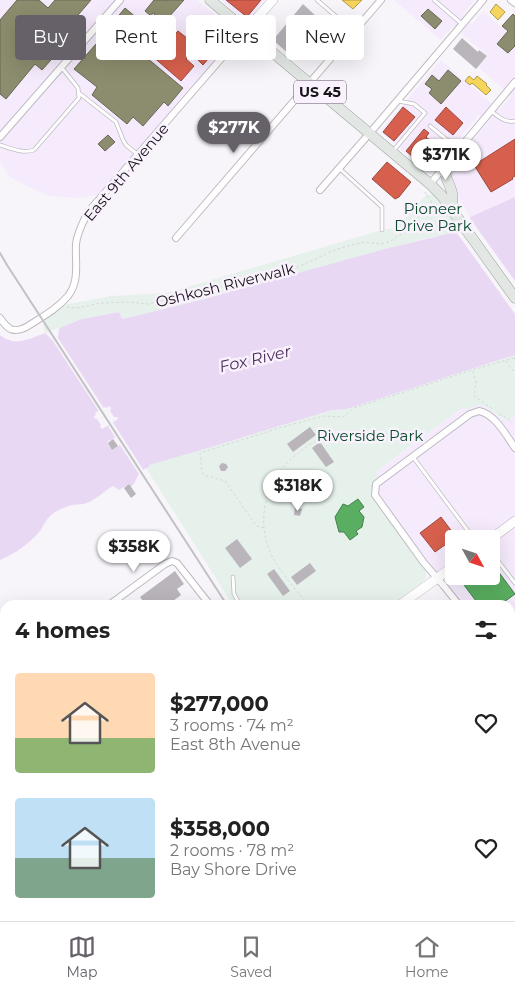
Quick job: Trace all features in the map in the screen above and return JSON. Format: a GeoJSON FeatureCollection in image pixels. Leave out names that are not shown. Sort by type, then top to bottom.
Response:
{"type":"FeatureCollection","features":[{"type":"Feature","properties":{"kind":"main road","name":"US 45"},"geometry":{"type":"LineString","coordinates":[[210,0],[228,15]]}},
{"type":"Feature","properties":{"kind":"main road","name":"US 45"},"geometry":{"type":"LineString","coordinates":[[276,55],[442,196],[515,298]]}},
{"type":"Feature","properties":{"kind":"main road"},"geometry":{"type":"LineString","coordinates":[[447,164],[445,174],[452,193],[452,210]]}},
{"type":"Feature","properties":{"kind":"street"},"geometry":{"type":"LineString","coordinates":[[0,137],[120,0]]}},
{"type":"Feature","properties":{"kind":"street"},"geometry":{"type":"LineString","coordinates":[[260,15],[273,0]]}},
{"type":"Feature","properties":{"kind":"street"},"geometry":{"type":"LineString","coordinates":[[364,20],[381,0]]}},
{"type":"Feature","properties":{"kind":"street"},"geometry":{"type":"LineString","coordinates":[[320,190],[483,0]]}},
{"type":"Feature","properties":{"kind":"street"},"geometry":{"type":"LineString","coordinates":[[511,0],[515,3]]}},
{"type":"Feature","properties":{"kind":"street","name":"East 9th Avenue"},"geometry":{"type":"LineString","coordinates":[[58,306],[69,295],[74,284],[77,271],[76,243],[80,228],[88,212],[220,60]]}},
{"type":"Feature","properties":{"kind":"street"},"geometry":{"type":"LineString","coordinates":[[176,238],[329,60]]}},
{"type":"Feature","properties":{"kind":"street"},"geometry":{"type":"LineString","coordinates":[[430,184],[515,82]]}},
{"type":"Feature","properties":{"kind":"street"},"geometry":{"type":"LineString","coordinates":[[0,318],[4,325],[9,328],[22,329],[58,306]]}},
{"type":"Feature","properties":{"kind":"street"},"geometry":{"type":"LineString","coordinates":[[455,600],[424,564],[375,495],[376,484],[470,414],[479,410],[486,413],[496,423],[515,448]]}},
{"type":"Feature","properties":{"kind":"street"},"geometry":{"type":"LineString","coordinates":[[500,532],[515,521]]}},
{"type":"Feature","properties":{"kind":"street"},"geometry":{"type":"LineString","coordinates":[[115,600],[164,564],[172,561],[177,563],[206,600]]}},
{"type":"Feature","properties":{"kind":"street"},"geometry":{"type":"LineString","coordinates":[[407,600],[445,572]]}},
{"type":"Feature","properties":{"kind":"lane"},"geometry":{"type":"LineString","coordinates":[[317,0],[334,15]]}},
{"type":"Feature","properties":{"kind":"lane"},"geometry":{"type":"LineString","coordinates":[[434,0],[462,24]]}},
{"type":"Feature","properties":{"kind":"lane"},"geometry":{"type":"LineString","coordinates":[[0,145],[24,152],[34,150],[79,98],[78,88],[61,68]]}},
{"type":"Feature","properties":{"kind":"lane"},"geometry":{"type":"LineString","coordinates":[[79,93],[116,122],[126,145],[138,155]]}},
{"type":"Feature","properties":{"kind":"lane"},"geometry":{"type":"LineString","coordinates":[[391,153],[425,113],[414,104],[398,100]]}},
{"type":"Feature","properties":{"kind":"lane"},"geometry":{"type":"LineString","coordinates":[[490,111],[501,119],[510,122],[515,121]]}},
{"type":"Feature","properties":{"kind":"lane"},"geometry":{"type":"LineString","coordinates":[[430,126],[458,149]]}},
{"type":"Feature","properties":{"kind":"lane"},"geometry":{"type":"LineString","coordinates":[[340,168],[382,207],[382,230]]}},
{"type":"Feature","properties":{"kind":"lane"},"geometry":{"type":"LineString","coordinates":[[413,456],[467,530]]}},
{"type":"Feature","properties":{"kind":"lane"},"geometry":{"type":"LineString","coordinates":[[500,564],[515,584]]}},
{"type":"Feature","properties":{"kind":"lane"},"geometry":{"type":"LineString","coordinates":[[233,577],[234,594],[237,600]]}},
{"type":"Feature","properties":{"kind":"path","name":"Oshkosh Riverwalk"},"geometry":{"type":"LineString","coordinates":[[58,306],[78,308],[100,303],[128,302],[148,304],[289,271],[337,249],[365,242],[380,244],[391,241],[406,231],[432,202]]}},
{"type":"Feature","properties":{"kind":"path"},"geometry":{"type":"LineString","coordinates":[[264,528],[254,524],[225,481],[204,475],[200,453],[323,416],[343,417],[354,408],[472,370],[515,359]]}},
{"type":"Feature","properties":{"kind":"path"},"geometry":{"type":"LineString","coordinates":[[505,361],[515,373]]}},
{"type":"Feature","properties":{"kind":"path"},"geometry":{"type":"LineString","coordinates":[[472,370],[476,383],[475,397],[512,423]]}},
{"type":"Feature","properties":{"kind":"path"},"geometry":{"type":"LineString","coordinates":[[304,600],[273,558],[264,528],[264,509],[272,485],[279,473],[291,459],[323,436]]}},
{"type":"Feature","properties":{"kind":"shaded area"},"geometry":{"type":"Polygon","coordinates":[[[0,0],[197,0],[216,15],[186,15],[186,60],[215,60],[144,146],[148,153],[118,184],[102,194],[79,198],[49,196],[10,177],[0,162],[0,0]]]}},
{"type":"Feature","properties":{"kind":"shaded area"},"geometry":{"type":"Polygon","coordinates":[[[221,0],[265,0],[253,15],[238,15],[221,0]]]}},
{"type":"Feature","properties":{"kind":"shaded area"},"geometry":{"type":"Polygon","coordinates":[[[394,0],[475,0],[462,16],[472,24],[483,11],[501,27],[515,10],[515,197],[470,217],[448,178],[451,167],[487,123],[479,115],[434,169],[428,173],[381,132],[441,60],[499,110],[511,96],[478,67],[488,56],[453,26],[441,40],[394,0]]]}},
{"type":"Feature","properties":{"kind":"shaded area"},"geometry":{"type":"Polygon","coordinates":[[[477,405],[483,405],[508,421],[515,416],[515,600],[455,600],[364,481],[464,407],[468,410],[477,405]]]}},
{"type":"Feature","properties":{"kind":"green space","name":"Pioneer Drive Park"},"geometry":{"type":"Polygon","coordinates":[[[427,194],[442,196],[462,225],[455,232],[423,239],[201,300],[122,319],[119,312],[82,319],[45,333],[43,323],[58,306],[111,296],[167,293],[382,230],[396,228],[427,194]]]}},
{"type":"Feature","properties":{"kind":"green space","name":"Riverside Park"},"geometry":{"type":"Polygon","coordinates":[[[515,355],[515,416],[508,421],[484,406],[468,410],[464,407],[421,438],[422,444],[418,440],[376,472],[379,476],[372,486],[373,497],[425,567],[426,577],[423,582],[398,600],[230,600],[146,468],[149,467],[148,465],[332,410],[347,409],[515,355]]]}},
{"type":"Feature","properties":{"kind":"water","name":"Fox River"},"geometry":{"type":"Polygon","coordinates":[[[515,197],[515,355],[347,409],[332,410],[149,465],[149,467],[141,471],[131,487],[129,484],[119,490],[113,486],[90,502],[72,505],[56,512],[49,517],[36,536],[27,544],[0,560],[0,335],[11,341],[22,341],[45,333],[53,341],[58,338],[59,328],[82,319],[119,312],[122,319],[201,300],[385,249],[455,232],[470,217],[515,197]],[[110,406],[105,407],[95,413],[94,418],[97,419],[102,429],[118,419],[114,417],[110,411],[110,406]]]}},
{"type":"Feature","properties":{"kind":"pier"},"geometry":{"type":"Polygon","coordinates":[[[469,217],[515,281],[515,314],[454,229],[469,217]]]}},
{"type":"Feature","properties":{"kind":"pier"},"geometry":{"type":"Polygon","coordinates":[[[58,338],[105,410],[100,413],[53,341],[58,338]]]}},
{"type":"Feature","properties":{"kind":"pier"},"geometry":{"type":"Polygon","coordinates":[[[112,421],[144,471],[139,474],[120,445],[112,450],[107,442],[114,438],[116,439],[107,424],[112,421]]]}},
{"type":"Feature","properties":{"kind":"building: Homes"},"geometry":{"type":"Polygon","coordinates":[[[342,0],[362,0],[353,9],[342,0]]]}},
{"type":"Feature","properties":{"kind":"building: Homes"},"geometry":{"type":"Polygon","coordinates":[[[496,4],[505,12],[498,20],[490,12],[496,4]]]}},
{"type":"Feature","properties":{"kind":"building: Homes"},"geometry":{"type":"Polygon","coordinates":[[[469,76],[474,80],[477,76],[491,90],[486,95],[472,83],[470,85],[465,81],[469,76]]]}},
{"type":"Feature","properties":{"kind":"building: Shops"},"geometry":{"type":"Polygon","coordinates":[[[226,0],[261,0],[249,15],[245,15],[226,0]]]}},
{"type":"Feature","properties":{"kind":"building: Shops"},"geometry":{"type":"Polygon","coordinates":[[[178,31],[186,37],[186,60],[194,66],[181,81],[157,60],[176,60],[176,33],[178,31]]]}},
{"type":"Feature","properties":{"kind":"building: Shops"},"geometry":{"type":"Polygon","coordinates":[[[198,60],[207,60],[203,65],[198,60]]]}},
{"type":"Feature","properties":{"kind":"building: Shops"},"geometry":{"type":"Polygon","coordinates":[[[403,107],[415,117],[394,141],[383,132],[403,107]]]}},
{"type":"Feature","properties":{"kind":"building: Shops"},"geometry":{"type":"Polygon","coordinates":[[[446,107],[463,123],[453,135],[435,120],[446,107]]]}},
{"type":"Feature","properties":{"kind":"building: Shops"},"geometry":{"type":"Polygon","coordinates":[[[424,129],[429,133],[426,137],[432,142],[434,140],[445,150],[428,170],[406,151],[424,129]]]}},
{"type":"Feature","properties":{"kind":"building: Shops"},"geometry":{"type":"Polygon","coordinates":[[[515,139],[515,176],[491,192],[474,165],[515,139]]]}},
{"type":"Feature","properties":{"kind":"building: Shops"},"geometry":{"type":"Polygon","coordinates":[[[387,162],[411,182],[399,197],[395,199],[372,179],[387,162]]]}},
{"type":"Feature","properties":{"kind":"building: Shops"},"geometry":{"type":"Polygon","coordinates":[[[441,517],[451,530],[445,530],[445,545],[435,552],[420,533],[441,517]]]}},
{"type":"Feature","properties":{"kind":"building: Public"},"geometry":{"type":"Polygon","coordinates":[[[358,499],[364,507],[359,511],[364,517],[362,527],[356,531],[358,534],[350,540],[344,532],[339,532],[335,517],[343,504],[348,506],[358,499]]]}},
{"type":"Feature","properties":{"kind":"building: Public"},"geometry":{"type":"Polygon","coordinates":[[[500,574],[515,594],[507,600],[475,600],[464,585],[500,585],[500,574]]]}},
{"type":"Feature","properties":{"kind":"building: Industry"},"geometry":{"type":"Polygon","coordinates":[[[17,0],[39,0],[48,8],[55,0],[91,0],[78,15],[15,15],[15,60],[51,60],[42,70],[35,64],[6,99],[0,94],[0,20],[17,0]]]}},
{"type":"Feature","properties":{"kind":"building: Industry"},"geometry":{"type":"Polygon","coordinates":[[[154,0],[184,0],[171,15],[154,15],[153,13],[150,15],[145,11],[154,0]]]}},
{"type":"Feature","properties":{"kind":"building: Industry"},"geometry":{"type":"Polygon","coordinates":[[[125,8],[133,15],[119,15],[125,8]]]}},
{"type":"Feature","properties":{"kind":"building: Industry"},"geometry":{"type":"Polygon","coordinates":[[[428,9],[442,21],[435,29],[421,16],[428,9]]]}},
{"type":"Feature","properties":{"kind":"building: Industry"},"geometry":{"type":"Polygon","coordinates":[[[513,14],[515,16],[515,46],[508,53],[497,44],[508,31],[502,26],[513,14]]]}},
{"type":"Feature","properties":{"kind":"building: Industry"},"geometry":{"type":"Polygon","coordinates":[[[96,44],[96,60],[149,60],[183,88],[168,106],[164,102],[143,126],[133,117],[127,124],[92,95],[97,87],[74,69],[82,60],[86,60],[86,55],[96,44]]]}},
{"type":"Feature","properties":{"kind":"building: Industry"},"geometry":{"type":"Polygon","coordinates":[[[448,70],[461,81],[441,104],[429,93],[432,89],[425,84],[432,75],[439,81],[448,70]]]}},
{"type":"Feature","properties":{"kind":"building: Industry"},"geometry":{"type":"Polygon","coordinates":[[[108,135],[115,142],[105,151],[98,144],[108,135]]]}},
{"type":"Feature","properties":{"kind":"building: Other"},"geometry":{"type":"Polygon","coordinates":[[[303,4],[315,15],[294,15],[303,4]]]}},
{"type":"Feature","properties":{"kind":"building: Other"},"geometry":{"type":"Polygon","coordinates":[[[286,24],[286,51],[276,43],[276,36],[286,24]]]}},
{"type":"Feature","properties":{"kind":"building: Other"},"geometry":{"type":"Polygon","coordinates":[[[462,38],[478,52],[479,50],[487,56],[476,69],[453,49],[462,38]]]}},
{"type":"Feature","properties":{"kind":"building: Other"},"geometry":{"type":"Polygon","coordinates":[[[310,427],[316,435],[293,452],[287,444],[310,427]]]}},
{"type":"Feature","properties":{"kind":"building: Other"},"geometry":{"type":"Polygon","coordinates":[[[113,439],[118,446],[112,450],[108,443],[113,439]]]}},
{"type":"Feature","properties":{"kind":"building: Other"},"geometry":{"type":"Polygon","coordinates":[[[320,442],[334,462],[326,467],[312,448],[320,442]]]}},
{"type":"Feature","properties":{"kind":"building: Other"},"geometry":{"type":"Polygon","coordinates":[[[222,463],[228,467],[225,471],[221,471],[219,466],[222,463]]]}},
{"type":"Feature","properties":{"kind":"building: Other"},"geometry":{"type":"Polygon","coordinates":[[[129,484],[136,494],[131,498],[124,488],[129,484]]]}},
{"type":"Feature","properties":{"kind":"building: Other"},"geometry":{"type":"Polygon","coordinates":[[[295,508],[302,509],[300,516],[294,515],[295,508]]]}},
{"type":"Feature","properties":{"kind":"building: Other"},"geometry":{"type":"Polygon","coordinates":[[[237,539],[252,559],[240,568],[225,548],[237,539]]]}},
{"type":"Feature","properties":{"kind":"building: Other"},"geometry":{"type":"Polygon","coordinates":[[[310,563],[316,571],[297,585],[291,577],[310,563]]]}},
{"type":"Feature","properties":{"kind":"building: Other"},"geometry":{"type":"Polygon","coordinates":[[[274,569],[290,591],[283,596],[267,574],[274,569]]]}},
{"type":"Feature","properties":{"kind":"building: Other"},"geometry":{"type":"Polygon","coordinates":[[[175,571],[184,584],[177,589],[181,595],[174,600],[142,600],[140,597],[175,571]]]}},
{"type":"Feature","properties":{"kind":"railway"},"geometry":{"type":"LineString","coordinates":[[0,253],[224,600]]}}]}
